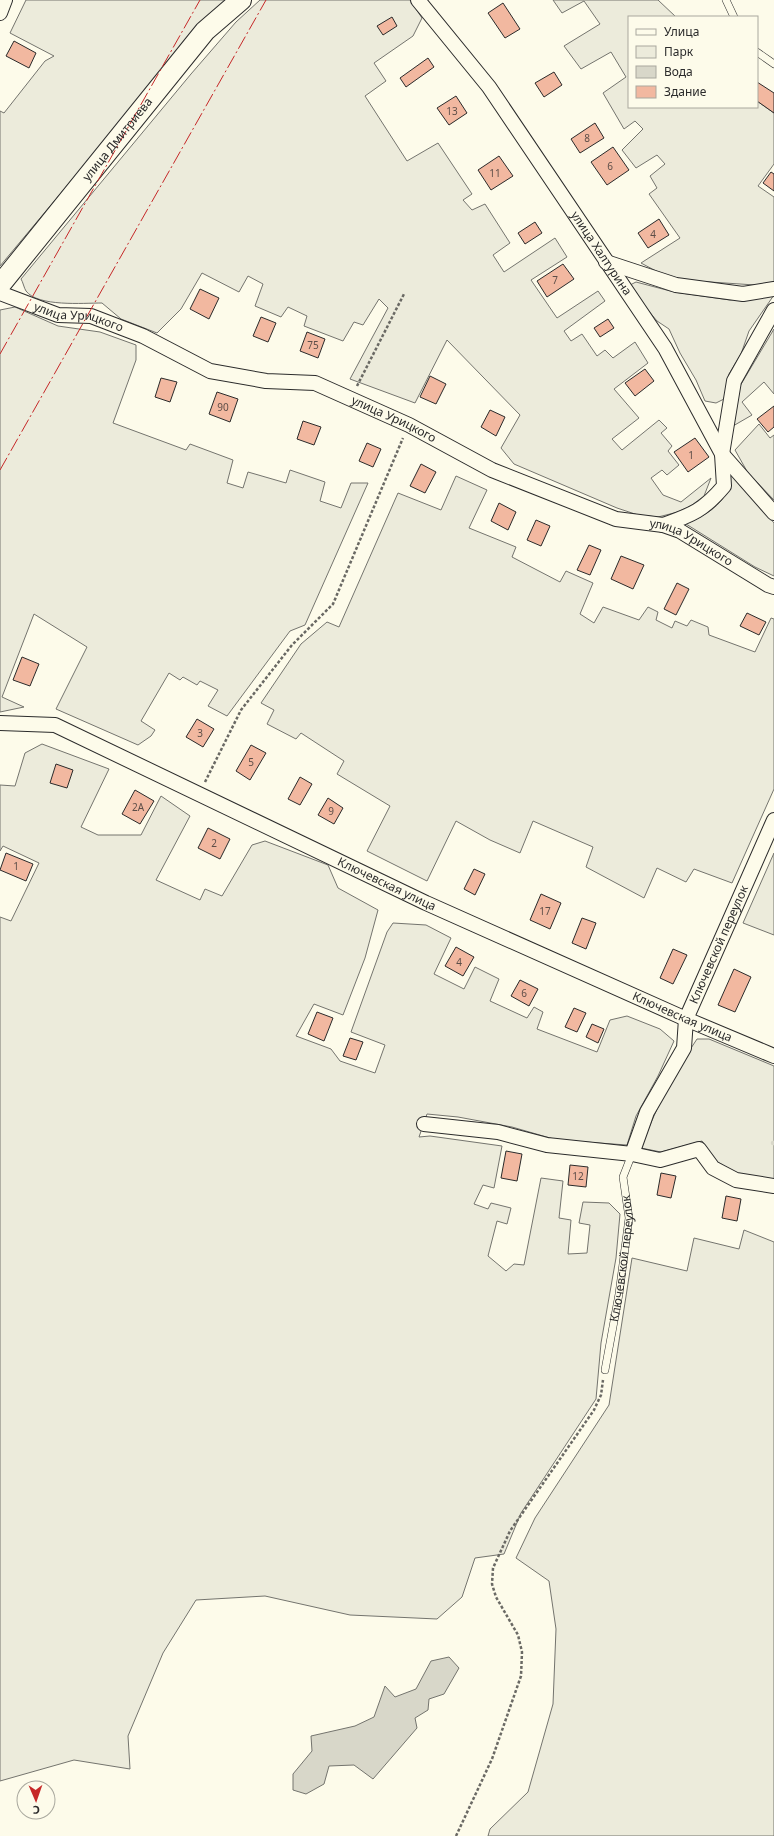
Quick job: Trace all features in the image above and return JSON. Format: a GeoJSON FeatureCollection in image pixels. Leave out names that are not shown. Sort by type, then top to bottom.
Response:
{"type":"FeatureCollection","features":[{"type":"Feature","properties":{"kind":"street"},"geometry":{"type":"LineString","coordinates":[[0,13],[5,0]]}},
{"type":"Feature","properties":{"kind":"street","name":"улица Дмитриева"},"geometry":{"type":"LineString","coordinates":[[0,285],[206,31],[241,0]]}},
{"type":"Feature","properties":{"kind":"street","name":"улица Халтурина"},"geometry":{"type":"LineString","coordinates":[[418,0],[489,87],[665,348],[722,454],[774,513]]}},
{"type":"Feature","properties":{"kind":"street"},"geometry":{"type":"LineString","coordinates":[[606,262],[676,285],[744,294],[774,289]]}},
{"type":"Feature","properties":{"kind":"street","name":"улица Урицкого"},"geometry":{"type":"LineString","coordinates":[[0,293],[58,315],[91,316],[136,333],[210,371],[266,381],[315,383],[409,425],[492,470],[616,519],[663,525],[680,531],[768,585],[774,587]]}},
{"type":"Feature","properties":{"kind":"street"},"geometry":{"type":"LineString","coordinates":[[663,525],[692,515],[710,502],[724,486],[722,454],[734,381],[774,310]]}},
{"type":"Feature","properties":{"kind":"street","name":"Ключевская улица"},"geometry":{"type":"LineString","coordinates":[[0,723],[55,725],[426,903],[686,1019],[774,1056]]}},
{"type":"Feature","properties":{"kind":"street","name":"Ключевской переулок"},"geometry":{"type":"LineString","coordinates":[[632,1154],[647,1112],[684,1048],[686,1019],[774,820]]}},
{"type":"Feature","properties":{"kind":"street"},"geometry":{"type":"LineString","coordinates":[[424,1124],[498,1132],[547,1145],[632,1154],[660,1160],[698,1150],[713,1168],[736,1180],[774,1186]]}},
{"type":"Feature","properties":{"kind":"lane"},"geometry":{"type":"LineString","coordinates":[[726,0],[734,16]]}},
{"type":"Feature","properties":{"kind":"lane"},"geometry":{"type":"LineString","coordinates":[[758,53],[774,64]]}},
{"type":"Feature","properties":{"kind":"lane","name":"Ключевской переулок"},"geometry":{"type":"LineString","coordinates":[[605,1370],[619,1294],[629,1218],[623,1177],[632,1154]]}},
{"type":"Feature","properties":{"kind":"path"},"geometry":{"type":"LineString","coordinates":[[350,399],[404,294]]}},
{"type":"Feature","properties":{"kind":"path"},"geometry":{"type":"LineString","coordinates":[[200,794],[241,710],[292,645],[333,604],[409,425]]}},
{"type":"Feature","properties":{"kind":"path"},"geometry":{"type":"LineString","coordinates":[[456,1836],[492,1759],[521,1676],[522,1652],[518,1635],[496,1598],[492,1584],[493,1568],[510,1531],[594,1410],[601,1394],[605,1370]]}},
{"type":"Feature","properties":{"kind":"green space"},"geometry":{"type":"Polygon","coordinates":[[[26,0],[225,0],[171,58],[122,120],[0,266],[0,111],[4,113],[45,61],[54,56],[10,33],[26,0]]]}},
{"type":"Feature","properties":{"kind":"green space"},"geometry":{"type":"Polygon","coordinates":[[[260,0],[410,0],[422,18],[413,36],[374,63],[386,81],[365,96],[407,161],[438,143],[472,194],[463,200],[472,210],[485,204],[510,243],[493,255],[504,272],[555,238],[567,257],[531,280],[557,318],[598,291],[605,301],[564,331],[571,341],[582,334],[597,356],[605,350],[613,358],[635,342],[648,363],[614,389],[639,418],[612,439],[622,450],[659,420],[667,428],[661,433],[672,446],[668,451],[679,465],[667,475],[662,470],[651,478],[663,495],[681,502],[711,478],[704,496],[692,505],[678,512],[658,517],[638,515],[617,508],[514,464],[501,448],[520,415],[447,340],[415,403],[350,379],[388,308],[379,299],[363,325],[354,322],[343,341],[304,326],[307,316],[288,307],[281,317],[255,306],[263,284],[248,276],[239,292],[202,273],[181,309],[157,333],[121,319],[102,303],[50,302],[40,300],[26,291],[21,279],[191,74],[236,22],[260,0]]]}},
{"type":"Feature","properties":{"kind":"green space"},"geometry":{"type":"Polygon","coordinates":[[[553,0],[658,0],[675,16],[628,16],[628,108],[758,108],[758,102],[774,113],[774,164],[758,186],[774,197],[774,282],[755,285],[680,280],[656,271],[641,263],[680,238],[649,194],[657,188],[650,176],[665,164],[657,155],[636,168],[622,150],[643,129],[635,121],[624,129],[603,93],[626,77],[611,52],[581,69],[564,46],[600,24],[584,1],[562,13],[553,0]]]}},
{"type":"Feature","properties":{"kind":"green space"},"geometry":{"type":"Polygon","coordinates":[[[636,282],[674,292],[730,300],[774,295],[749,331],[741,354],[729,374],[724,399],[716,403],[705,401],[696,380],[680,353],[669,329],[657,321],[628,286],[636,282]]]}},
{"type":"Feature","properties":{"kind":"green space"},"geometry":{"type":"Polygon","coordinates":[[[15,307],[58,326],[100,332],[136,345],[136,360],[113,423],[186,450],[190,444],[233,460],[227,483],[243,488],[248,472],[286,483],[290,470],[325,482],[320,501],[341,508],[351,483],[368,483],[305,625],[290,631],[227,716],[208,706],[218,690],[200,681],[197,685],[183,677],[180,680],[169,673],[141,721],[155,730],[151,736],[138,745],[56,709],[87,647],[34,614],[2,697],[24,707],[0,712],[0,310],[15,307]]]}},
{"type":"Feature","properties":{"kind":"green space"},"geometry":{"type":"Polygon","coordinates":[[[774,329],[774,394],[764,382],[742,402],[752,415],[733,426],[737,391],[774,329]]]}},
{"type":"Feature","properties":{"kind":"green space"},"geometry":{"type":"Polygon","coordinates":[[[759,424],[770,438],[774,435],[774,500],[748,473],[735,450],[759,424]]]}},
{"type":"Feature","properties":{"kind":"green space"},"geometry":{"type":"Polygon","coordinates":[[[729,471],[774,523],[774,576],[755,567],[686,524],[711,510],[722,500],[729,487],[729,471]]]}},
{"type":"Feature","properties":{"kind":"green space"},"geometry":{"type":"Polygon","coordinates":[[[456,476],[487,490],[469,528],[516,547],[512,557],[560,582],[566,571],[593,583],[580,614],[594,623],[603,607],[639,620],[648,607],[658,612],[656,620],[672,628],[675,621],[687,626],[691,620],[708,627],[709,635],[755,652],[771,618],[774,619],[774,789],[732,883],[694,869],[686,882],[657,868],[644,898],[586,867],[593,847],[533,821],[520,853],[490,840],[456,821],[427,881],[367,851],[390,806],[337,774],[344,761],[301,733],[296,739],[267,724],[274,710],[261,703],[301,644],[327,622],[339,627],[398,493],[441,510],[456,476]]]}},
{"type":"Feature","properties":{"kind":"green space"},"geometry":{"type":"Polygon","coordinates":[[[42,744],[109,769],[81,827],[98,835],[141,835],[161,796],[190,816],[156,880],[200,900],[205,889],[222,896],[252,845],[265,841],[328,865],[338,888],[378,910],[365,958],[343,1015],[314,1004],[296,1036],[331,1049],[340,1061],[375,1073],[385,1045],[351,1032],[387,932],[393,923],[426,925],[451,938],[434,974],[464,989],[475,967],[499,979],[490,1001],[527,1018],[534,1007],[543,1012],[537,1029],[597,1052],[610,1020],[627,1016],[660,1029],[674,1041],[658,1076],[636,1116],[627,1145],[557,1140],[512,1127],[458,1117],[427,1114],[419,1137],[430,1136],[502,1146],[494,1188],[483,1185],[474,1204],[488,1209],[491,1203],[511,1208],[507,1224],[497,1221],[488,1256],[506,1271],[514,1264],[524,1265],[541,1178],[563,1181],[559,1218],[571,1220],[568,1254],[587,1253],[590,1225],[579,1223],[583,1202],[609,1203],[620,1214],[616,1258],[601,1343],[596,1399],[521,1513],[504,1554],[475,1558],[462,1597],[437,1619],[350,1615],[265,1596],[196,1600],[163,1653],[128,1736],[130,1769],[74,1760],[0,1781],[0,917],[11,921],[39,863],[3,846],[0,851],[0,785],[15,786],[25,753],[42,744]]]}},
{"type":"Feature","properties":{"kind":"green space"},"geometry":{"type":"Polygon","coordinates":[[[774,853],[774,935],[743,923],[774,853]]]}},
{"type":"Feature","properties":{"kind":"green space"},"geometry":{"type":"Polygon","coordinates":[[[697,1039],[709,1039],[774,1066],[774,1180],[738,1174],[716,1161],[702,1141],[661,1152],[641,1148],[652,1119],[697,1039]]]}},
{"type":"Feature","properties":{"kind":"green space"},"geometry":{"type":"Polygon","coordinates":[[[744,1230],[774,1242],[774,1836],[488,1836],[490,1829],[528,1792],[553,1704],[556,1629],[549,1581],[516,1558],[535,1518],[609,1405],[632,1258],[687,1271],[694,1238],[739,1249],[744,1230]]]}},
{"type":"Feature","properties":{"kind":"water"},"geometry":{"type":"Polygon","coordinates":[[[449,1657],[459,1668],[444,1694],[429,1699],[428,1710],[415,1718],[417,1728],[373,1779],[354,1765],[329,1766],[324,1784],[306,1794],[293,1790],[293,1774],[312,1751],[311,1736],[355,1726],[374,1717],[385,1686],[395,1697],[416,1689],[431,1661],[449,1657]]]}},
{"type":"Feature","properties":{"kind":"building"},"geometry":{"type":"Polygon","coordinates":[[[503,3],[520,29],[505,38],[488,13],[503,3]]]}},
{"type":"Feature","properties":{"kind":"building"},"geometry":{"type":"Polygon","coordinates":[[[392,17],[397,26],[383,35],[377,26],[392,17]]]}},
{"type":"Feature","properties":{"kind":"building"},"geometry":{"type":"Polygon","coordinates":[[[14,41],[36,53],[29,68],[6,56],[14,41]]]}},
{"type":"Feature","properties":{"kind":"building"},"geometry":{"type":"Polygon","coordinates":[[[428,58],[434,67],[406,87],[400,78],[428,58]]]}},
{"type":"Feature","properties":{"kind":"building"},"geometry":{"type":"Polygon","coordinates":[[[554,72],[562,85],[544,97],[535,83],[554,72]]]}},
{"type":"Feature","properties":{"kind":"building"},"geometry":{"type":"Polygon","coordinates":[[[758,83],[774,93],[774,113],[758,102],[758,83]]]}},
{"type":"Feature","properties":{"kind":"building"},"geometry":{"type":"Polygon","coordinates":[[[456,96],[467,113],[449,125],[437,108],[456,96]]]}},
{"type":"Feature","properties":{"kind":"building"},"geometry":{"type":"Polygon","coordinates":[[[595,123],[604,138],[580,153],[571,139],[595,123]]]}},
{"type":"Feature","properties":{"kind":"building"},"geometry":{"type":"Polygon","coordinates":[[[613,147],[629,170],[607,185],[591,162],[613,147]]]}},
{"type":"Feature","properties":{"kind":"building"},"geometry":{"type":"Polygon","coordinates":[[[499,156],[513,176],[491,190],[478,170],[499,156]]]}},
{"type":"Feature","properties":{"kind":"building"},"geometry":{"type":"Polygon","coordinates":[[[771,172],[774,174],[774,191],[763,183],[771,172]]]}},
{"type":"Feature","properties":{"kind":"building"},"geometry":{"type":"Polygon","coordinates":[[[659,219],[669,235],[648,248],[638,233],[659,219]]]}},
{"type":"Feature","properties":{"kind":"building"},"geometry":{"type":"Polygon","coordinates":[[[535,222],[542,233],[525,244],[518,233],[535,222]]]}},
{"type":"Feature","properties":{"kind":"building"},"geometry":{"type":"Polygon","coordinates":[[[563,264],[574,279],[547,297],[537,281],[563,264]]]}},
{"type":"Feature","properties":{"kind":"building"},"geometry":{"type":"Polygon","coordinates":[[[200,289],[219,298],[209,319],[190,309],[200,289]]]}},
{"type":"Feature","properties":{"kind":"building"},"geometry":{"type":"Polygon","coordinates":[[[261,317],[276,323],[268,342],[253,336],[261,317]]]}},
{"type":"Feature","properties":{"kind":"building"},"geometry":{"type":"Polygon","coordinates":[[[608,319],[614,328],[600,337],[594,328],[608,319]]]}},
{"type":"Feature","properties":{"kind":"building"},"geometry":{"type":"Polygon","coordinates":[[[307,332],[325,339],[318,358],[300,351],[307,332]]]}},
{"type":"Feature","properties":{"kind":"building"},"geometry":{"type":"Polygon","coordinates":[[[645,369],[654,381],[635,396],[625,383],[645,369]]]}},
{"type":"Feature","properties":{"kind":"building"},"geometry":{"type":"Polygon","coordinates":[[[430,376],[446,384],[436,404],[420,397],[430,376]]]}},
{"type":"Feature","properties":{"kind":"building"},"geometry":{"type":"Polygon","coordinates":[[[161,378],[177,382],[170,402],[155,397],[161,378]]]}},
{"type":"Feature","properties":{"kind":"building"},"geometry":{"type":"Polygon","coordinates":[[[217,392],[238,399],[230,422],[209,414],[217,392]]]}},
{"type":"Feature","properties":{"kind":"building"},"geometry":{"type":"Polygon","coordinates":[[[774,406],[774,427],[768,432],[757,419],[774,406]]]}},
{"type":"Feature","properties":{"kind":"building"},"geometry":{"type":"Polygon","coordinates":[[[490,410],[505,417],[496,436],[481,427],[490,410]]]}},
{"type":"Feature","properties":{"kind":"building"},"geometry":{"type":"Polygon","coordinates":[[[303,421],[321,427],[314,445],[297,439],[303,421]]]}},
{"type":"Feature","properties":{"kind":"building"},"geometry":{"type":"Polygon","coordinates":[[[695,438],[709,457],[688,472],[674,452],[695,438]]]}},
{"type":"Feature","properties":{"kind":"building"},"geometry":{"type":"Polygon","coordinates":[[[367,443],[381,449],[373,467],[359,461],[367,443]]]}},
{"type":"Feature","properties":{"kind":"building"},"geometry":{"type":"Polygon","coordinates":[[[421,464],[436,472],[425,493],[410,486],[421,464]]]}},
{"type":"Feature","properties":{"kind":"building"},"geometry":{"type":"Polygon","coordinates":[[[499,503],[516,512],[508,530],[491,521],[499,503]]]}},
{"type":"Feature","properties":{"kind":"building"},"geometry":{"type":"Polygon","coordinates":[[[536,520],[550,526],[541,546],[527,540],[536,520]]]}},
{"type":"Feature","properties":{"kind":"building"},"geometry":{"type":"Polygon","coordinates":[[[589,545],[601,550],[590,575],[577,570],[589,545]]]}},
{"type":"Feature","properties":{"kind":"building"},"geometry":{"type":"Polygon","coordinates":[[[621,556],[644,565],[633,589],[611,579],[621,556]]]}},
{"type":"Feature","properties":{"kind":"building"},"geometry":{"type":"Polygon","coordinates":[[[677,583],[689,589],[676,615],[664,609],[677,583]]]}},
{"type":"Feature","properties":{"kind":"building"},"geometry":{"type":"Polygon","coordinates":[[[747,613],[766,622],[759,635],[740,626],[747,613]]]}},
{"type":"Feature","properties":{"kind":"building"},"geometry":{"type":"Polygon","coordinates":[[[22,657],[39,664],[30,686],[13,680],[22,657]]]}},
{"type":"Feature","properties":{"kind":"building"},"geometry":{"type":"Polygon","coordinates":[[[197,719],[214,729],[203,747],[186,737],[197,719]]]}},
{"type":"Feature","properties":{"kind":"building"},"geometry":{"type":"Polygon","coordinates":[[[251,745],[266,753],[250,780],[236,771],[251,745]]]}},
{"type":"Feature","properties":{"kind":"building"},"geometry":{"type":"Polygon","coordinates":[[[56,764],[73,770],[67,788],[50,783],[56,764]]]}},
{"type":"Feature","properties":{"kind":"building"},"geometry":{"type":"Polygon","coordinates":[[[300,777],[312,784],[300,805],[288,799],[300,777]]]}},
{"type":"Feature","properties":{"kind":"building"},"geometry":{"type":"Polygon","coordinates":[[[135,790],[154,801],[140,824],[122,814],[135,790]]]}},
{"type":"Feature","properties":{"kind":"building"},"geometry":{"type":"Polygon","coordinates":[[[328,798],[343,808],[334,824],[318,815],[328,798]]]}},
{"type":"Feature","properties":{"kind":"building"},"geometry":{"type":"Polygon","coordinates":[[[208,828],[230,839],[220,859],[198,848],[208,828]]]}},
{"type":"Feature","properties":{"kind":"building"},"geometry":{"type":"Polygon","coordinates":[[[6,853],[33,864],[26,881],[0,870],[6,853]]]}},
{"type":"Feature","properties":{"kind":"building"},"geometry":{"type":"Polygon","coordinates":[[[474,869],[485,874],[475,895],[464,889],[474,869]]]}},
{"type":"Feature","properties":{"kind":"building"},"geometry":{"type":"Polygon","coordinates":[[[541,894],[561,903],[550,929],[530,920],[541,894]]]}},
{"type":"Feature","properties":{"kind":"building"},"geometry":{"type":"Polygon","coordinates":[[[582,918],[596,923],[586,949],[572,943],[582,918]]]}},
{"type":"Feature","properties":{"kind":"building"},"geometry":{"type":"Polygon","coordinates":[[[456,947],[474,957],[463,976],[445,966],[456,947]]]}},
{"type":"Feature","properties":{"kind":"building"},"geometry":{"type":"Polygon","coordinates":[[[673,949],[687,955],[673,984],[660,978],[673,949]]]}},
{"type":"Feature","properties":{"kind":"building"},"geometry":{"type":"Polygon","coordinates":[[[734,969],[751,977],[735,1012],[718,1005],[734,969]]]}},
{"type":"Feature","properties":{"kind":"building"},"geometry":{"type":"Polygon","coordinates":[[[520,980],[538,989],[529,1006],[511,996],[520,980]]]}},
{"type":"Feature","properties":{"kind":"building"},"geometry":{"type":"Polygon","coordinates":[[[574,1008],[586,1013],[577,1032],[565,1027],[574,1008]]]}},
{"type":"Feature","properties":{"kind":"building"},"geometry":{"type":"Polygon","coordinates":[[[317,1012],[333,1018],[324,1041],[308,1034],[317,1012]]]}},
{"type":"Feature","properties":{"kind":"building"},"geometry":{"type":"Polygon","coordinates":[[[592,1024],[604,1029],[598,1043],[586,1037],[592,1024]]]}},
{"type":"Feature","properties":{"kind":"building"},"geometry":{"type":"Polygon","coordinates":[[[350,1038],[363,1042],[356,1060],[343,1056],[350,1038]]]}},
{"type":"Feature","properties":{"kind":"building"},"geometry":{"type":"Polygon","coordinates":[[[506,1151],[522,1154],[517,1181],[501,1178],[506,1151]]]}},
{"type":"Feature","properties":{"kind":"building"},"geometry":{"type":"Polygon","coordinates":[[[570,1165],[588,1167],[586,1187],[568,1185],[570,1165]]]}},
{"type":"Feature","properties":{"kind":"building"},"geometry":{"type":"Polygon","coordinates":[[[661,1173],[676,1176],[671,1198],[657,1195],[661,1173]]]}},
{"type":"Feature","properties":{"kind":"building"},"geometry":{"type":"Polygon","coordinates":[[[726,1196],[741,1199],[737,1221],[722,1218],[726,1196]]]}},
{"type":"Feature","properties":{"kind":"power"},"geometry":{"type":"LineString","coordinates":[[0,354],[200,0]]}},
{"type":"Feature","properties":{"kind":"power"},"geometry":{"type":"LineString","coordinates":[[0,470],[266,0]]}}]}
